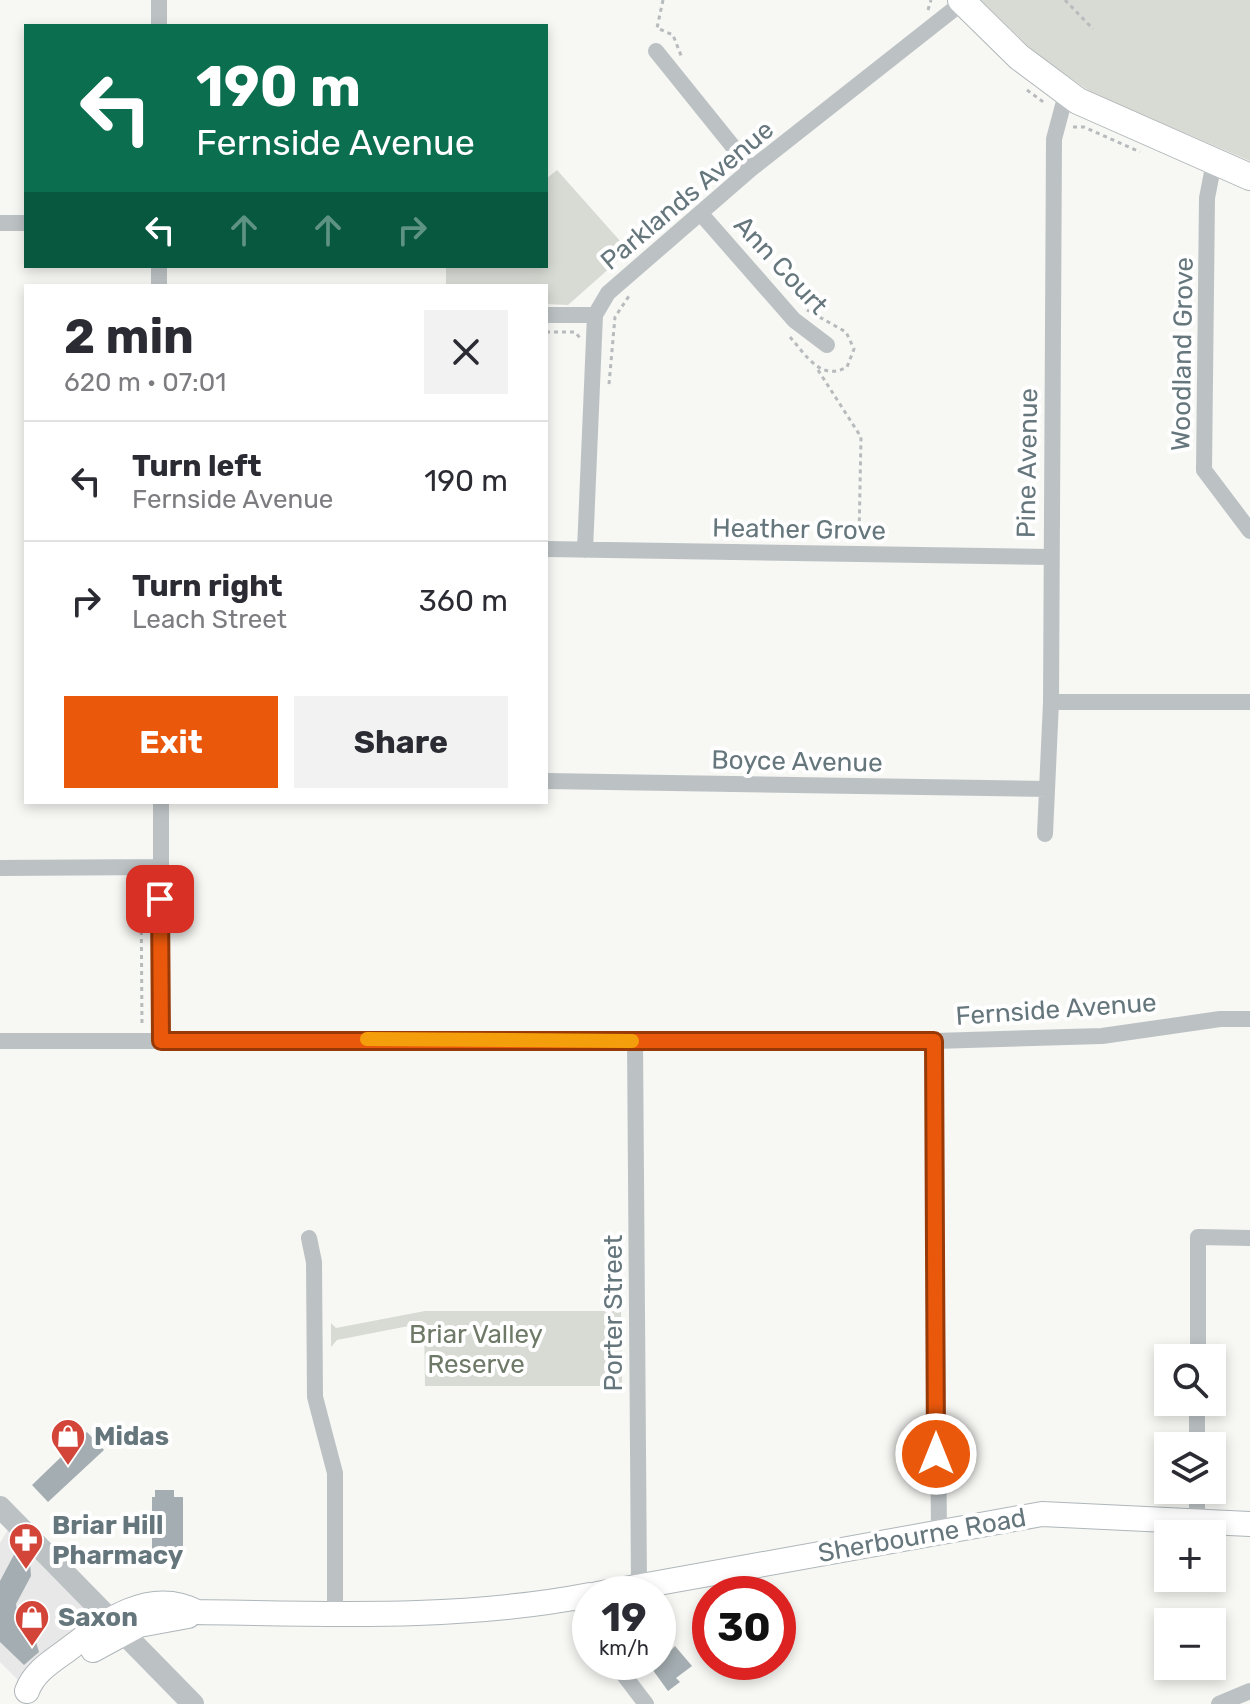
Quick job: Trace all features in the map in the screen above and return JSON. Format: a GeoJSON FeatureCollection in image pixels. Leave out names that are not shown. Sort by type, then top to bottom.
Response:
{"type":"FeatureCollection","features":[{"type":"Feature","properties":{"kind":"main road"},"geometry":{"type":"LineString","coordinates":[[962,1],[1019,57],[1066,94],[1097,112],[1250,177]]}},
{"type":"Feature","properties":{"kind":"main road","name":"Sherbourne Road"},"geometry":{"type":"LineString","coordinates":[[676,1579],[939,1531],[1062,1513],[1180,1520]]}},
{"type":"Feature","properties":{"kind":"main road","name":"Sherbourne Road"},"geometry":{"type":"LineString","coordinates":[[1226,1523],[1250,1524]]}},
{"type":"Feature","properties":{"kind":"main road","name":"Sherbourne Road"},"geometry":{"type":"LineString","coordinates":[[116,1626],[173,1620],[197,1612],[482,1612],[572,1598]]}},
{"type":"Feature","properties":{"kind":"main road","name":"Sherbourne Road"},"geometry":{"type":"LineString","coordinates":[[18,1697],[40,1671],[146,1605],[179,1605],[197,1612]]}},
{"type":"Feature","properties":{"kind":"street"},"geometry":{"type":"LineString","coordinates":[[159,0],[159,24]]}},
{"type":"Feature","properties":{"kind":"street","name":"Parklands Avenue"},"geometry":{"type":"LineString","coordinates":[[595,315],[608,293],[702,215],[751,169],[962,1]]}},
{"type":"Feature","properties":{"kind":"street"},"geometry":{"type":"LineString","coordinates":[[656,51],[751,169]]}},
{"type":"Feature","properties":{"kind":"street","name":"Pine Avenue"},"geometry":{"type":"LineString","coordinates":[[1045,834],[1051,702],[1054,139],[1066,94]]}},
{"type":"Feature","properties":{"kind":"street","name":"Woodland Grove"},"geometry":{"type":"LineString","coordinates":[[1214,162],[1207,198],[1204,470],[1250,531]]}},
{"type":"Feature","properties":{"kind":"street","name":"Ann Court"},"geometry":{"type":"LineString","coordinates":[[702,215],[794,320],[827,345]]}},
{"type":"Feature","properties":{"kind":"street"},"geometry":{"type":"LineString","coordinates":[[0,223],[24,223]]}},
{"type":"Feature","properties":{"kind":"street"},"geometry":{"type":"LineString","coordinates":[[548,315],[595,315],[585,550]]}},
{"type":"Feature","properties":{"kind":"street","name":"Heather Grove"},"geometry":{"type":"LineString","coordinates":[[548,549],[1051,557]]}},
{"type":"Feature","properties":{"kind":"street"},"geometry":{"type":"LineString","coordinates":[[1051,702],[1250,702]]}},
{"type":"Feature","properties":{"kind":"street","name":"Boyce Avenue"},"geometry":{"type":"LineString","coordinates":[[548,781],[1047,789]]}},
{"type":"Feature","properties":{"kind":"street"},"geometry":{"type":"LineString","coordinates":[[161,804],[153,868],[161,1033]]}},
{"type":"Feature","properties":{"kind":"street"},"geometry":{"type":"LineString","coordinates":[[0,868],[153,868]]}},
{"type":"Feature","properties":{"kind":"street","name":"Fernside Avenue"},"geometry":{"type":"LineString","coordinates":[[0,1041],[161,1033],[635,1041],[934,1041],[1102,1036],[1220,1019],[1250,1019]]}},
{"type":"Feature","properties":{"kind":"street","name":"Porter Street"},"geometry":{"type":"LineString","coordinates":[[635,1041],[639,1576]]}},
{"type":"Feature","properties":{"kind":"street"},"geometry":{"type":"LineString","coordinates":[[934,1041],[939,1531]]}},
{"type":"Feature","properties":{"kind":"street"},"geometry":{"type":"LineString","coordinates":[[1198,1344],[1198,1237],[1250,1238]]}},
{"type":"Feature","properties":{"kind":"street"},"geometry":{"type":"LineString","coordinates":[[309,1238],[314,1262],[315,1397],[335,1473],[335,1613]]}},
{"type":"Feature","properties":{"kind":"street"},"geometry":{"type":"LineString","coordinates":[[0,1507],[193,1704]]}},
{"type":"Feature","properties":{"kind":"street"},"geometry":{"type":"LineString","coordinates":[[153,1665],[154,1638],[160,1628],[173,1620]]}},
{"type":"Feature","properties":{"kind":"street"},"geometry":{"type":"LineString","coordinates":[[628,1680],[646,1704]]}},
{"type":"Feature","properties":{"kind":"street"},"geometry":{"type":"LineString","coordinates":[[1219,1704],[1250,1691]]}},
{"type":"Feature","properties":{"kind":"path"},"geometry":{"type":"LineString","coordinates":[[663,0],[657,28],[673,35],[684,63]]}},
{"type":"Feature","properties":{"kind":"path"},"geometry":{"type":"LineString","coordinates":[[923,20],[931,0]]}},
{"type":"Feature","properties":{"kind":"path"},"geometry":{"type":"LineString","coordinates":[[1065,0],[1093,29]]}},
{"type":"Feature","properties":{"kind":"path"},"geometry":{"type":"LineString","coordinates":[[815,365],[861,437],[859,554]]}},
{"type":"Feature","properties":{"kind":"path"},"geometry":{"type":"LineString","coordinates":[[153,868],[148,882],[141,882],[140,1028],[161,1033]]}},
{"type":"Feature","properties":{"kind":"shaded area"},"geometry":{"type":"Polygon","coordinates":[[[9,1528],[83,1606],[87,1617],[81,1631],[18,1680],[0,1662],[0,1543],[9,1528]]]}},
{"type":"Feature","properties":{"kind":"green space"},"geometry":{"type":"Polygon","coordinates":[[[981,0],[1250,0],[1250,161],[1092,93],[1034,52],[981,0]]]}},
{"type":"Feature","properties":{"kind":"green space"},"geometry":{"type":"Polygon","coordinates":[[[557,170],[629,251],[568,305],[548,304],[548,284],[446,284],[446,268],[548,268],[548,177],[557,170]]]}},
{"type":"Feature","properties":{"kind":"green space","name":"Briar Valley Reserve"},"geometry":{"type":"Polygon","coordinates":[[[425,1311],[621,1311],[622,1386],[425,1386],[424,1323],[337,1340],[331,1347],[331,1323],[336,1328],[425,1311]]]}},
{"type":"Feature","properties":{"kind":"building","name":"Midas"},"geometry":{"type":"Polygon","coordinates":[[[87,1432],[104,1450],[48,1502],[32,1485],[87,1432]]]}},
{"type":"Feature","properties":{"kind":"building"},"geometry":{"type":"Polygon","coordinates":[[[155,1490],[174,1490],[174,1497],[183,1497],[183,1554],[152,1554],[152,1497],[155,1497],[155,1490]]]}},
{"type":"Feature","properties":{"kind":"building"},"geometry":{"type":"Polygon","coordinates":[[[17,1549],[30,1562],[31,1576],[16,1604],[19,1625],[36,1642],[39,1652],[24,1665],[0,1642],[0,1581],[17,1549]]]}},
{"type":"Feature","properties":{"kind":"building"},"geometry":{"type":"Polygon","coordinates":[[[676,1647],[692,1666],[676,1678],[676,1647]]]}},
{"type":"Feature","properties":{"kind":"building"},"geometry":{"type":"Polygon","coordinates":[[[676,1678],[680,1682],[668,1691],[660,1680],[676,1678]]]}},
{"type":"Feature","properties":{"kind":"slow traffic"},"geometry":{"type":"LineString","coordinates":[[367,1039],[632,1041]]}},
{"type":"Feature","properties":{"kind":"place","name":"Midas"},"geometry":{"type":"Point","coordinates":[68,1467]}},
{"type":"Feature","properties":{"kind":"place","name":"Briar Hill Pharmacy"},"geometry":{"type":"Point","coordinates":[26,1571]}},
{"type":"Feature","properties":{"kind":"place","name":"Saxon"},"geometry":{"type":"Point","coordinates":[32,1648]}},
{"type":"Feature","properties":{"kind":"route"},"geometry":{"type":"LineString","coordinates":[[160,899],[161,1041],[934,1041],[936,1454]]}}]}
